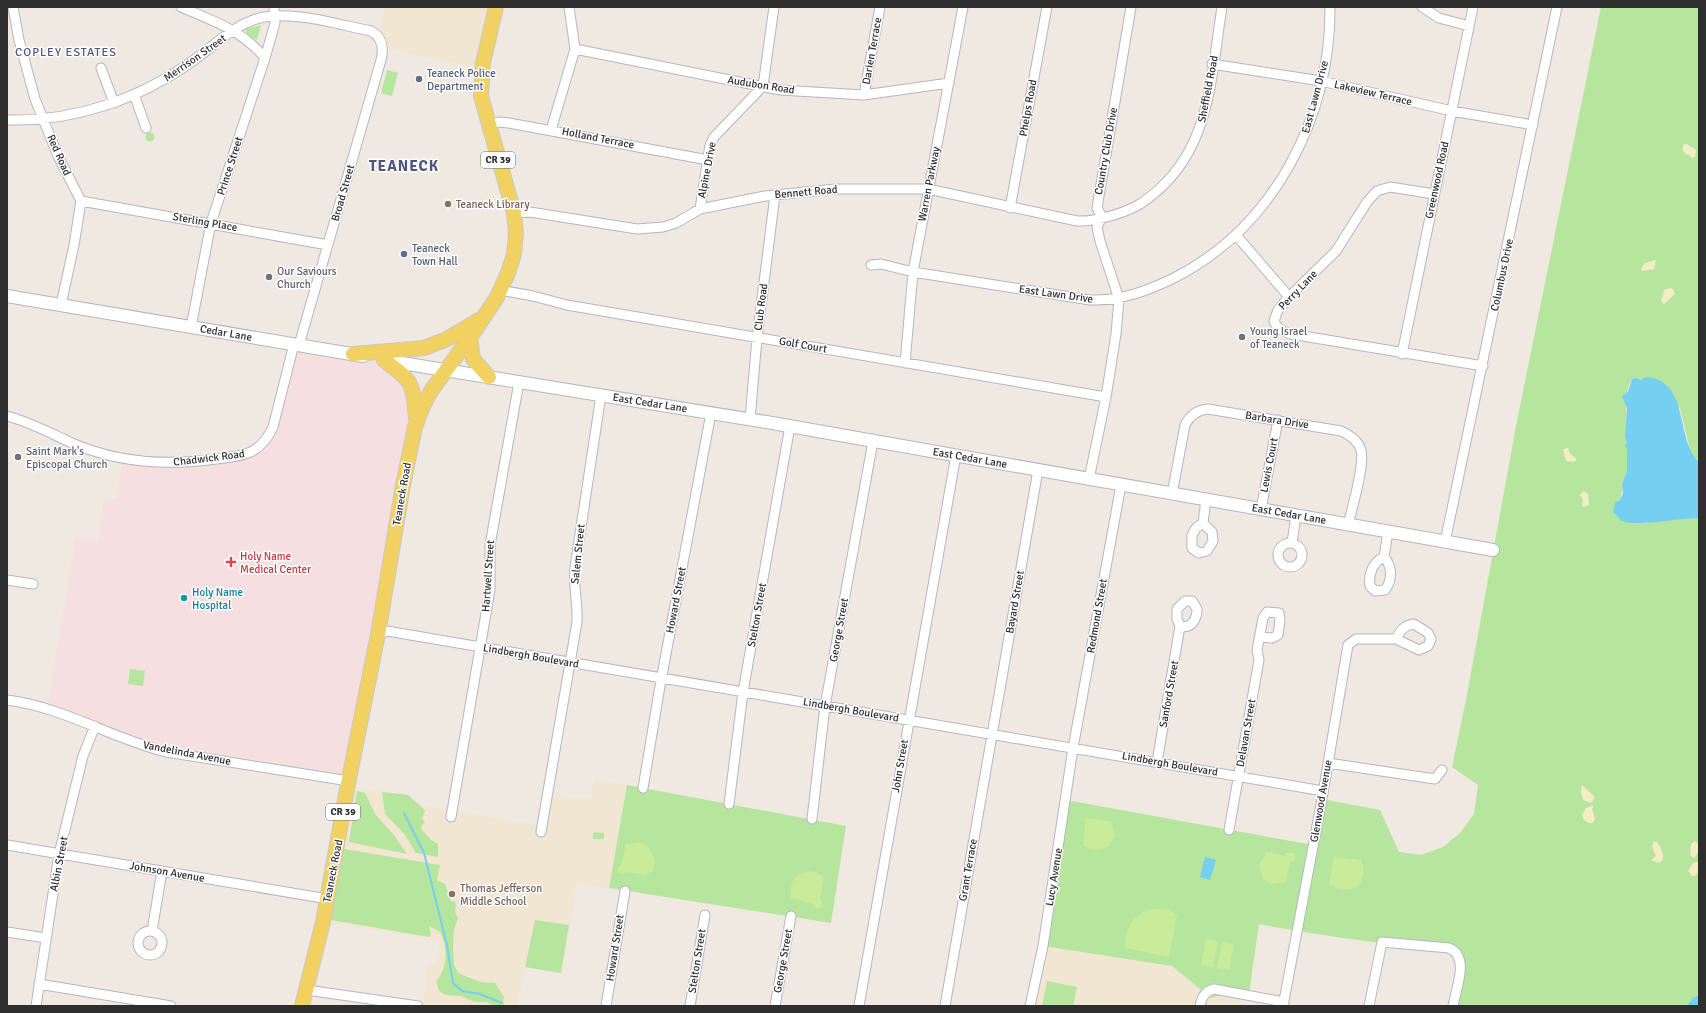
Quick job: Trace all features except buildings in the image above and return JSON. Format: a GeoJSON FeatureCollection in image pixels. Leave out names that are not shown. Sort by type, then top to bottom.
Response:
{"type":"FeatureCollection","features":[{"type":"Feature","properties":{"kind":"main road","name":"Teaneck Road"},"geometry":{"type":"LineString","coordinates":[[302,1006],[328,900],[349,781],[378,634],[403,485],[416,422],[425,401],[470,338],[500,290],[508,273],[514,254],[516,238],[514,213],[481,96],[481,74],[496,7]]}},
{"type":"Feature","properties":{"kind":"main road"},"geometry":{"type":"LineString","coordinates":[[353,354],[424,348],[446,340],[484,316]]}},
{"type":"Feature","properties":{"kind":"main road"},"geometry":{"type":"LineString","coordinates":[[470,338],[473,359],[489,377]]}},
{"type":"Feature","properties":{"kind":"main road"},"geometry":{"type":"LineString","coordinates":[[384,360],[404,375],[412,384],[416,422]]}},
{"type":"Feature","properties":{"kind":"street","name":"Red Road"},"geometry":{"type":"LineString","coordinates":[[13,7],[26,70],[43,119],[58,156],[81,201]]}},
{"type":"Feature","properties":{"kind":"street"},"geometry":{"type":"LineString","coordinates":[[181,7],[235,30],[251,43],[265,58]]}},
{"type":"Feature","properties":{"kind":"street","name":"Prince Street"},"geometry":{"type":"LineString","coordinates":[[190,327],[211,223],[265,58],[276,17],[274,7]]}},
{"type":"Feature","properties":{"kind":"street"},"geometry":{"type":"LineString","coordinates":[[551,130],[575,49],[569,7]]}},
{"type":"Feature","properties":{"kind":"street"},"geometry":{"type":"LineString","coordinates":[[763,86],[774,7]]}},
{"type":"Feature","properties":{"kind":"street","name":"Darien Terrace"},"geometry":{"type":"LineString","coordinates":[[864,94],[880,7]]}},
{"type":"Feature","properties":{"kind":"street","name":"Warren Parkway"},"geometry":{"type":"LineString","coordinates":[[905,363],[913,272],[963,7]]}},
{"type":"Feature","properties":{"kind":"street","name":"Phelps Road"},"geometry":{"type":"LineString","coordinates":[[1010,208],[1047,7]]}},
{"type":"Feature","properties":{"kind":"street","name":"Country Club Drive"},"geometry":{"type":"LineString","coordinates":[[1089,479],[1106,397],[1116,334],[1119,299],[1100,241],[1097,227],[1102,217],[1097,208],[1131,7]]}},
{"type":"Feature","properties":{"kind":"street","name":"Sheffield Road"},"geometry":{"type":"LineString","coordinates":[[1102,217],[1127,211],[1149,198],[1166,183],[1184,161],[1193,146],[1201,126],[1222,7]]}},
{"type":"Feature","properties":{"kind":"street","name":"East Lawn Drive"},"geometry":{"type":"LineString","coordinates":[[871,264],[881,264],[913,272],[1090,300],[1119,299],[1142,292],[1181,274],[1218,250],[1236,235],[1269,199],[1294,158],[1311,117],[1321,81],[1329,37],[1330,7]]}},
{"type":"Feature","properties":{"kind":"street"},"geometry":{"type":"LineString","coordinates":[[1422,7],[1439,18],[1469,26]]}},
{"type":"Feature","properties":{"kind":"street","name":"Greenwood Road"},"geometry":{"type":"LineString","coordinates":[[1402,354],[1472,7]]}},
{"type":"Feature","properties":{"kind":"street","name":"Columbus Drive"},"geometry":{"type":"LineString","coordinates":[[1445,542],[1557,7]]}},
{"type":"Feature","properties":{"kind":"street","name":"Merrison Street"},"geometry":{"type":"LineString","coordinates":[[7,120],[43,119],[76,114],[114,103],[165,80],[235,30],[263,18],[300,16],[371,31],[380,39]]}},
{"type":"Feature","properties":{"kind":"street","name":"Broad Street"},"geometry":{"type":"LineString","coordinates":[[297,345],[328,245],[381,60],[382,47],[380,39]]}},
{"type":"Feature","properties":{"kind":"street","name":"Audubon Road"},"geometry":{"type":"LineString","coordinates":[[575,49],[780,90],[864,94],[949,83]]}},
{"type":"Feature","properties":{"kind":"street","name":"Lakeview Terrace"},"geometry":{"type":"LineString","coordinates":[[1212,64],[1321,81],[1452,111],[1533,125]]}},
{"type":"Feature","properties":{"kind":"street"},"geometry":{"type":"LineString","coordinates":[[101,68],[114,103]]}},
{"type":"Feature","properties":{"kind":"street","name":"Alpine Drive"},"geometry":{"type":"LineString","coordinates":[[700,209],[710,145],[718,130],[763,86]]}},
{"type":"Feature","properties":{"kind":"street"},"geometry":{"type":"LineString","coordinates":[[134,94],[146,128]]}},
{"type":"Feature","properties":{"kind":"street","name":"Holland Terrace"},"geometry":{"type":"LineString","coordinates":[[488,125],[502,122],[708,160]]}},
{"type":"Feature","properties":{"kind":"street","name":"Perry Lane"},"geometry":{"type":"LineString","coordinates":[[1434,194],[1390,187],[1377,191],[1367,202],[1336,250],[1289,297],[1273,319],[1276,327],[1292,334],[1402,354],[1483,366]]}},
{"type":"Feature","properties":{"kind":"street","name":"Bennett Road"},"geometry":{"type":"LineString","coordinates":[[514,213],[530,212],[637,229],[663,227],[676,223],[700,209],[774,195],[834,190],[928,190],[1077,221],[1089,222],[1102,217]]}},
{"type":"Feature","properties":{"kind":"street","name":"Club Road"},"geometry":{"type":"LineString","coordinates":[[750,419],[757,338],[774,195]]}},
{"type":"Feature","properties":{"kind":"street"},"geometry":{"type":"LineString","coordinates":[[61,305],[76,236],[81,201]]}},
{"type":"Feature","properties":{"kind":"street","name":"Sterling Place"},"geometry":{"type":"LineString","coordinates":[[81,201],[328,245]]}},
{"type":"Feature","properties":{"kind":"street"},"geometry":{"type":"LineString","coordinates":[[1236,235],[1289,297]]}},
{"type":"Feature","properties":{"kind":"street","name":"Golf Court"},"geometry":{"type":"LineString","coordinates":[[500,290],[533,296],[560,304],[1106,397]]}},
{"type":"Feature","properties":{"kind":"street","name":"Cedar Lane"},"geometry":{"type":"LineString","coordinates":[[7,296],[446,370]]}},
{"type":"Feature","properties":{"kind":"street","name":"Chadwick Road"},"geometry":{"type":"LineString","coordinates":[[7,416],[34,425],[92,451],[130,460],[174,464],[241,456],[256,450],[269,436],[273,428],[297,345]]}},
{"type":"Feature","properties":{"kind":"street","name":"East Cedar Lane"},"geometry":{"type":"LineString","coordinates":[[446,370],[750,419],[1493,550]]}},
{"type":"Feature","properties":{"kind":"street","name":"Hartwell Street"},"geometry":{"type":"LineString","coordinates":[[451,817],[490,590],[490,545],[519,382]]}},
{"type":"Feature","properties":{"kind":"street","name":"Salem Street"},"geometry":{"type":"LineString","coordinates":[[541,832],[577,622],[578,609],[574,578],[575,567],[601,395]]}},
{"type":"Feature","properties":{"kind":"street","name":"Barbara Drive"},"geometry":{"type":"LineString","coordinates":[[1172,494],[1185,425],[1192,414],[1197,411],[1208,409],[1278,420],[1341,431],[1354,438],[1361,451],[1361,464],[1348,524]]}},
{"type":"Feature","properties":{"kind":"street","name":"Howard Street"},"geometry":{"type":"LineString","coordinates":[[643,788],[661,678],[711,413]]}},
{"type":"Feature","properties":{"kind":"street","name":"Lewis Court"},"geometry":{"type":"LineString","coordinates":[[1261,509],[1278,420]]}},
{"type":"Feature","properties":{"kind":"street","name":"Stelton Street"},"geometry":{"type":"LineString","coordinates":[[729,804],[744,692],[790,426]]}},
{"type":"Feature","properties":{"kind":"street","name":"George Street"},"geometry":{"type":"LineString","coordinates":[[812,819],[825,706],[873,441]]}},
{"type":"Feature","properties":{"kind":"street","name":"John Street"},"geometry":{"type":"LineString","coordinates":[[859,1006],[908,720],[956,455]]}},
{"type":"Feature","properties":{"kind":"street","name":"Bayard Street"},"geometry":{"type":"LineString","coordinates":[[991,734],[1038,470]]}},
{"type":"Feature","properties":{"kind":"street","name":"Redmond Street"},"geometry":{"type":"LineString","coordinates":[[1073,748],[1121,485]]}},
{"type":"Feature","properties":{"kind":"street"},"geometry":{"type":"LineString","coordinates":[[1203,523],[1206,500]]}},
{"type":"Feature","properties":{"kind":"street"},"geometry":{"type":"LineString","coordinates":[[1292,543],[1296,515]]}},
{"type":"Feature","properties":{"kind":"street"},"geometry":{"type":"LineString","coordinates":[[1384,557],[1388,532]]}},
{"type":"Feature","properties":{"kind":"street"},"geometry":{"type":"LineString","coordinates":[[7,580],[33,584]]}},
{"type":"Feature","properties":{"kind":"street","name":"Sanford Street"},"geometry":{"type":"LineString","coordinates":[[1157,762],[1180,626]]}},
{"type":"Feature","properties":{"kind":"street","name":"Lindbergh Boulevard"},"geometry":{"type":"LineString","coordinates":[[378,634],[388,632],[480,647],[1323,791]]}},
{"type":"Feature","properties":{"kind":"street","name":"Delavan Street"},"geometry":{"type":"LineString","coordinates":[[1229,830],[1259,660],[1257,650],[1260,637]]}},
{"type":"Feature","properties":{"kind":"street","name":"Glenwood Avenue"},"geometry":{"type":"LineString","coordinates":[[1283,1004],[1323,791],[1348,645],[1356,639],[1396,639]]}},
{"type":"Feature","properties":{"kind":"street","name":"Vandelinda Avenue"},"geometry":{"type":"LineString","coordinates":[[7,700],[34,704],[95,726],[138,744],[166,752],[349,781]]}},
{"type":"Feature","properties":{"kind":"street","name":"Albin Street"},"geometry":{"type":"LineString","coordinates":[[36,1006],[59,854],[83,756],[95,726]]}},
{"type":"Feature","properties":{"kind":"street","name":"Grant Terrace"},"geometry":{"type":"LineString","coordinates":[[945,1006],[991,734]]}},
{"type":"Feature","properties":{"kind":"street","name":"Lucy Avenue"},"geometry":{"type":"LineString","coordinates":[[1030,1006],[1042,946],[1073,748]]}},
{"type":"Feature","properties":{"kind":"street"},"geometry":{"type":"LineString","coordinates":[[1328,763],[1434,779],[1440,776],[1442,770]]}},
{"type":"Feature","properties":{"kind":"street","name":"Johnson Avenue"},"geometry":{"type":"LineString","coordinates":[[7,845],[328,900]]}},
{"type":"Feature","properties":{"kind":"street"},"geometry":{"type":"LineString","coordinates":[[152,931],[162,871]]}},
{"type":"Feature","properties":{"kind":"street","name":"Howard Street"},"geometry":{"type":"LineString","coordinates":[[606,1006],[625,890]]}},
{"type":"Feature","properties":{"kind":"street","name":"Stelton Street"},"geometry":{"type":"LineString","coordinates":[[690,1006],[705,915]]}},
{"type":"Feature","properties":{"kind":"street","name":"George Street"},"geometry":{"type":"LineString","coordinates":[[776,1006],[790,916]]}},
{"type":"Feature","properties":{"kind":"street"},"geometry":{"type":"LineString","coordinates":[[7,932],[46,938]]}},
{"type":"Feature","properties":{"kind":"street"},"geometry":{"type":"LineString","coordinates":[[1369,1006],[1382,942],[1449,948],[1458,954],[1461,964],[1453,1006]]}},
{"type":"Feature","properties":{"kind":"street"},"geometry":{"type":"LineString","coordinates":[[39,984],[171,1006]]}},
{"type":"Feature","properties":{"kind":"street"},"geometry":{"type":"LineString","coordinates":[[1200,1006],[1203,995],[1208,990],[1214,989],[1283,1004]]}},
{"type":"Feature","properties":{"kind":"street"},"geometry":{"type":"LineString","coordinates":[[307,990],[418,1006]]}},
{"type":"Feature","properties":{"kind":"shaded area"},"geometry":{"type":"Polygon","coordinates":[[[385,7],[496,7],[482,69],[382,47],[376,34],[381,26],[385,7]]]}},
{"type":"Feature","properties":{"kind":"shaded area","name":"Holy Name Medical Center"},"geometry":{"type":"Polygon","coordinates":[[[294,344],[384,360],[404,375],[416,422],[349,781],[166,752],[47,708],[76,537],[98,541],[104,499],[117,499],[123,459],[241,456],[264,443],[294,344]]]}},
{"type":"Feature","properties":{"kind":"shaded area","name":"Thomas Jefferson Middle School"},"geometry":{"type":"Polygon","coordinates":[[[594,779],[627,785],[609,888],[577,883],[561,973],[525,967],[517,1006],[423,1006],[428,963],[436,964],[440,941],[324,921],[347,787],[408,795],[418,805],[542,826],[548,796],[591,799],[594,779]]]}},
{"type":"Feature","properties":{"kind":"shaded area"},"geometry":{"type":"Polygon","coordinates":[[[1043,946],[1172,966],[1211,997],[1220,995],[1242,999],[1240,1006],[1030,1006],[1043,946]]]}},
{"type":"Feature","properties":{"kind":"green space"},"geometry":{"type":"Polygon","coordinates":[[[1601,7],[1699,7],[1699,462],[1691,454],[1680,408],[1641,380],[1636,378],[1632,379],[1628,388],[1626,399],[1628,450],[1627,472],[1619,501],[1640,523],[1684,518],[1699,518],[1699,1006],[1453,1006],[1458,954],[1308,933],[1259,924],[1249,993],[1242,999],[1220,995],[1211,998],[1172,966],[1043,946],[1066,800],[1313,845],[1322,799],[1380,810],[1399,852],[1421,855],[1443,847],[1460,833],[1474,814],[1478,785],[1452,767],[1466,700],[1517,421],[1601,7]]]}},
{"type":"Feature","properties":{"kind":"green space"},"geometry":{"type":"Polygon","coordinates":[[[261,25],[257,40],[247,35],[246,29],[261,25]]]}},
{"type":"Feature","properties":{"kind":"green space"},"geometry":{"type":"Polygon","coordinates":[[[387,70],[398,73],[392,96],[381,93],[387,70]]]}},
{"type":"Feature","properties":{"kind":"green space"},"geometry":{"type":"Polygon","coordinates":[[[150,132],[155,137],[150,142],[145,137],[150,132]]]}},
{"type":"Feature","properties":{"kind":"green space"},"geometry":{"type":"Polygon","coordinates":[[[130,669],[145,671],[143,686],[128,684],[130,669]]]}},
{"type":"Feature","properties":{"kind":"green space"},"geometry":{"type":"Polygon","coordinates":[[[627,785],[846,826],[831,923],[609,888],[627,785]]]}},
{"type":"Feature","properties":{"kind":"green space"},"geometry":{"type":"Polygon","coordinates":[[[357,791],[365,793],[375,814],[394,835],[407,854],[349,842],[357,791]]]}},
{"type":"Feature","properties":{"kind":"green space"},"geometry":{"type":"Polygon","coordinates":[[[382,792],[408,795],[424,809],[425,811],[422,818],[425,823],[422,825],[421,829],[431,840],[438,844],[438,857],[416,853],[405,835],[385,814],[382,792]]]}},
{"type":"Feature","properties":{"kind":"green space"},"geometry":{"type":"Polygon","coordinates":[[[1086,818],[1111,821],[1115,835],[1109,845],[1096,850],[1083,845],[1086,818]]]}},
{"type":"Feature","properties":{"kind":"green space"},"geometry":{"type":"Polygon","coordinates":[[[593,833],[604,833],[604,839],[593,839],[593,833]]]}},
{"type":"Feature","properties":{"kind":"green space"},"geometry":{"type":"Polygon","coordinates":[[[639,842],[650,849],[654,857],[655,862],[653,871],[645,875],[628,872],[623,874],[618,873],[617,868],[621,865],[626,844],[639,842]]]}},
{"type":"Feature","properties":{"kind":"green space"},"geometry":{"type":"Polygon","coordinates":[[[344,849],[440,865],[437,880],[445,884],[451,901],[455,902],[456,905],[455,912],[458,918],[454,930],[453,946],[454,964],[458,973],[480,982],[495,983],[504,997],[503,1006],[494,1006],[487,1002],[474,1002],[461,996],[446,995],[439,991],[436,981],[443,970],[446,958],[443,938],[440,932],[429,926],[431,934],[429,937],[331,920],[344,849]]]}},
{"type":"Feature","properties":{"kind":"green space"},"geometry":{"type":"Polygon","coordinates":[[[1266,852],[1286,856],[1286,853],[1294,853],[1296,857],[1293,862],[1290,862],[1286,882],[1272,884],[1263,879],[1259,866],[1266,852]]]}},
{"type":"Feature","properties":{"kind":"green space"},"geometry":{"type":"Polygon","coordinates":[[[1334,857],[1361,860],[1363,874],[1362,880],[1358,886],[1343,890],[1329,884],[1334,857]]]}},
{"type":"Feature","properties":{"kind":"green space"},"geometry":{"type":"Polygon","coordinates":[[[810,871],[818,873],[824,877],[820,899],[823,905],[819,909],[815,908],[813,904],[791,898],[791,888],[794,880],[800,874],[810,871]]]}},
{"type":"Feature","properties":{"kind":"green space"},"geometry":{"type":"Polygon","coordinates":[[[1155,909],[1168,910],[1177,915],[1169,957],[1126,948],[1126,934],[1132,922],[1142,913],[1155,909]]]}},
{"type":"Feature","properties":{"kind":"green space"},"geometry":{"type":"Polygon","coordinates":[[[535,920],[569,925],[561,973],[525,967],[535,920]]]}},
{"type":"Feature","properties":{"kind":"green space"},"geometry":{"type":"Polygon","coordinates":[[[1206,939],[1218,941],[1213,967],[1201,965],[1206,939]]]}},
{"type":"Feature","properties":{"kind":"green space"},"geometry":{"type":"Polygon","coordinates":[[[1222,942],[1234,944],[1229,970],[1217,968],[1222,942]]]}},
{"type":"Feature","properties":{"kind":"green space"},"geometry":{"type":"Polygon","coordinates":[[[1047,981],[1077,987],[1073,1006],[1042,1006],[1047,981]]]}},
{"type":"Feature","properties":{"kind":"sand"},"geometry":{"type":"Polygon","coordinates":[[[1684,144],[1687,144],[1696,150],[1695,157],[1693,158],[1685,153],[1682,149],[1684,144]]]}},
{"type":"Feature","properties":{"kind":"sand"},"geometry":{"type":"Polygon","coordinates":[[[1656,260],[1654,269],[1642,271],[1641,269],[1645,263],[1656,260]]]}},
{"type":"Feature","properties":{"kind":"sand"},"geometry":{"type":"Polygon","coordinates":[[[1670,288],[1673,289],[1675,294],[1664,304],[1661,301],[1664,290],[1670,288]]]}},
{"type":"Feature","properties":{"kind":"sand"},"geometry":{"type":"Polygon","coordinates":[[[1568,448],[1570,454],[1576,458],[1576,461],[1566,461],[1563,449],[1568,448]]]}},
{"type":"Feature","properties":{"kind":"sand"},"geometry":{"type":"Polygon","coordinates":[[[1584,491],[1588,494],[1589,505],[1583,507],[1583,500],[1580,495],[1584,491]]]}},
{"type":"Feature","properties":{"kind":"sand"},"geometry":{"type":"Polygon","coordinates":[[[1582,785],[1595,797],[1591,803],[1583,800],[1581,792],[1582,785]]]}},
{"type":"Feature","properties":{"kind":"sand"},"geometry":{"type":"Polygon","coordinates":[[[1594,805],[1592,809],[1595,819],[1593,823],[1589,823],[1584,820],[1582,815],[1586,808],[1594,805]]]}},
{"type":"Feature","properties":{"kind":"sand"},"geometry":{"type":"Polygon","coordinates":[[[1654,841],[1657,842],[1663,854],[1662,861],[1658,863],[1651,860],[1656,856],[1652,847],[1654,841]]]}},
{"type":"Feature","properties":{"kind":"sand"},"geometry":{"type":"Polygon","coordinates":[[[1695,841],[1699,844],[1699,846],[1697,854],[1694,858],[1690,855],[1691,844],[1695,841]]]}},
{"type":"Feature","properties":{"kind":"sand"},"geometry":{"type":"Polygon","coordinates":[[[1693,863],[1699,863],[1699,871],[1695,876],[1692,876],[1688,871],[1693,863]]]}},
{"type":"Feature","properties":{"kind":"water"},"geometry":{"type":"Polygon","coordinates":[[[1646,377],[1660,381],[1670,389],[1676,399],[1686,439],[1691,452],[1699,462],[1699,518],[1648,523],[1629,523],[1622,521],[1613,512],[1615,502],[1619,501],[1623,494],[1622,484],[1627,472],[1627,449],[1625,445],[1627,442],[1625,437],[1627,408],[1622,396],[1628,392],[1632,379],[1636,378],[1641,380],[1646,377]]]}},
{"type":"Feature","properties":{"kind":"water"},"geometry":{"type":"Polygon","coordinates":[[[1205,857],[1216,860],[1210,880],[1200,877],[1205,857]]]}},
{"type":"Feature","properties":{"kind":"water"},"geometry":{"type":"Polygon","coordinates":[[[1699,995],[1699,1006],[1687,1006],[1693,998],[1699,995]]]}},
{"type":"Feature","properties":{"kind":"waterway"},"geometry":{"type":"LineString","coordinates":[[404,813],[424,853],[447,945],[453,983],[462,991],[480,994],[502,1003]]}},
{"type":"Feature","properties":{"kind":"place","name":"Teaneck Police Department"},"geometry":{"type":"Point","coordinates":[419,79]}},
{"type":"Feature","properties":{"kind":"place","name":"Teaneck Library"},"geometry":{"type":"Point","coordinates":[448,204]}},
{"type":"Feature","properties":{"kind":"place","name":"Teaneck Town Hall"},"geometry":{"type":"Point","coordinates":[404,254]}},
{"type":"Feature","properties":{"kind":"place","name":"Our Saviours Church"},"geometry":{"type":"Point","coordinates":[269,277]}},
{"type":"Feature","properties":{"kind":"place","name":"Young Israel of Teaneck"},"geometry":{"type":"Point","coordinates":[1242,337]}},
{"type":"Feature","properties":{"kind":"place","name":"Saint Mark's Episcopal Church"},"geometry":{"type":"Point","coordinates":[18,457]}},
{"type":"Feature","properties":{"kind":"place","name":"Holy Name Medical Center"},"geometry":{"type":"Point","coordinates":[231,562]}},
{"type":"Feature","properties":{"kind":"place","name":"Holy Name Hospital"},"geometry":{"type":"Point","coordinates":[184,598]}},
{"type":"Feature","properties":{"kind":"place","name":"Thomas Jefferson Middle School"},"geometry":{"type":"Point","coordinates":[452,894]}},
{"type":"Feature","properties":{"kind":"district","name":"COPLEY ESTATES"},"geometry":{"type":"Point","coordinates":[66,52]}},
{"type":"Feature","properties":{"kind":"district","name":"TEANECK"},"geometry":{"type":"Point","coordinates":[404,166]}}]}
